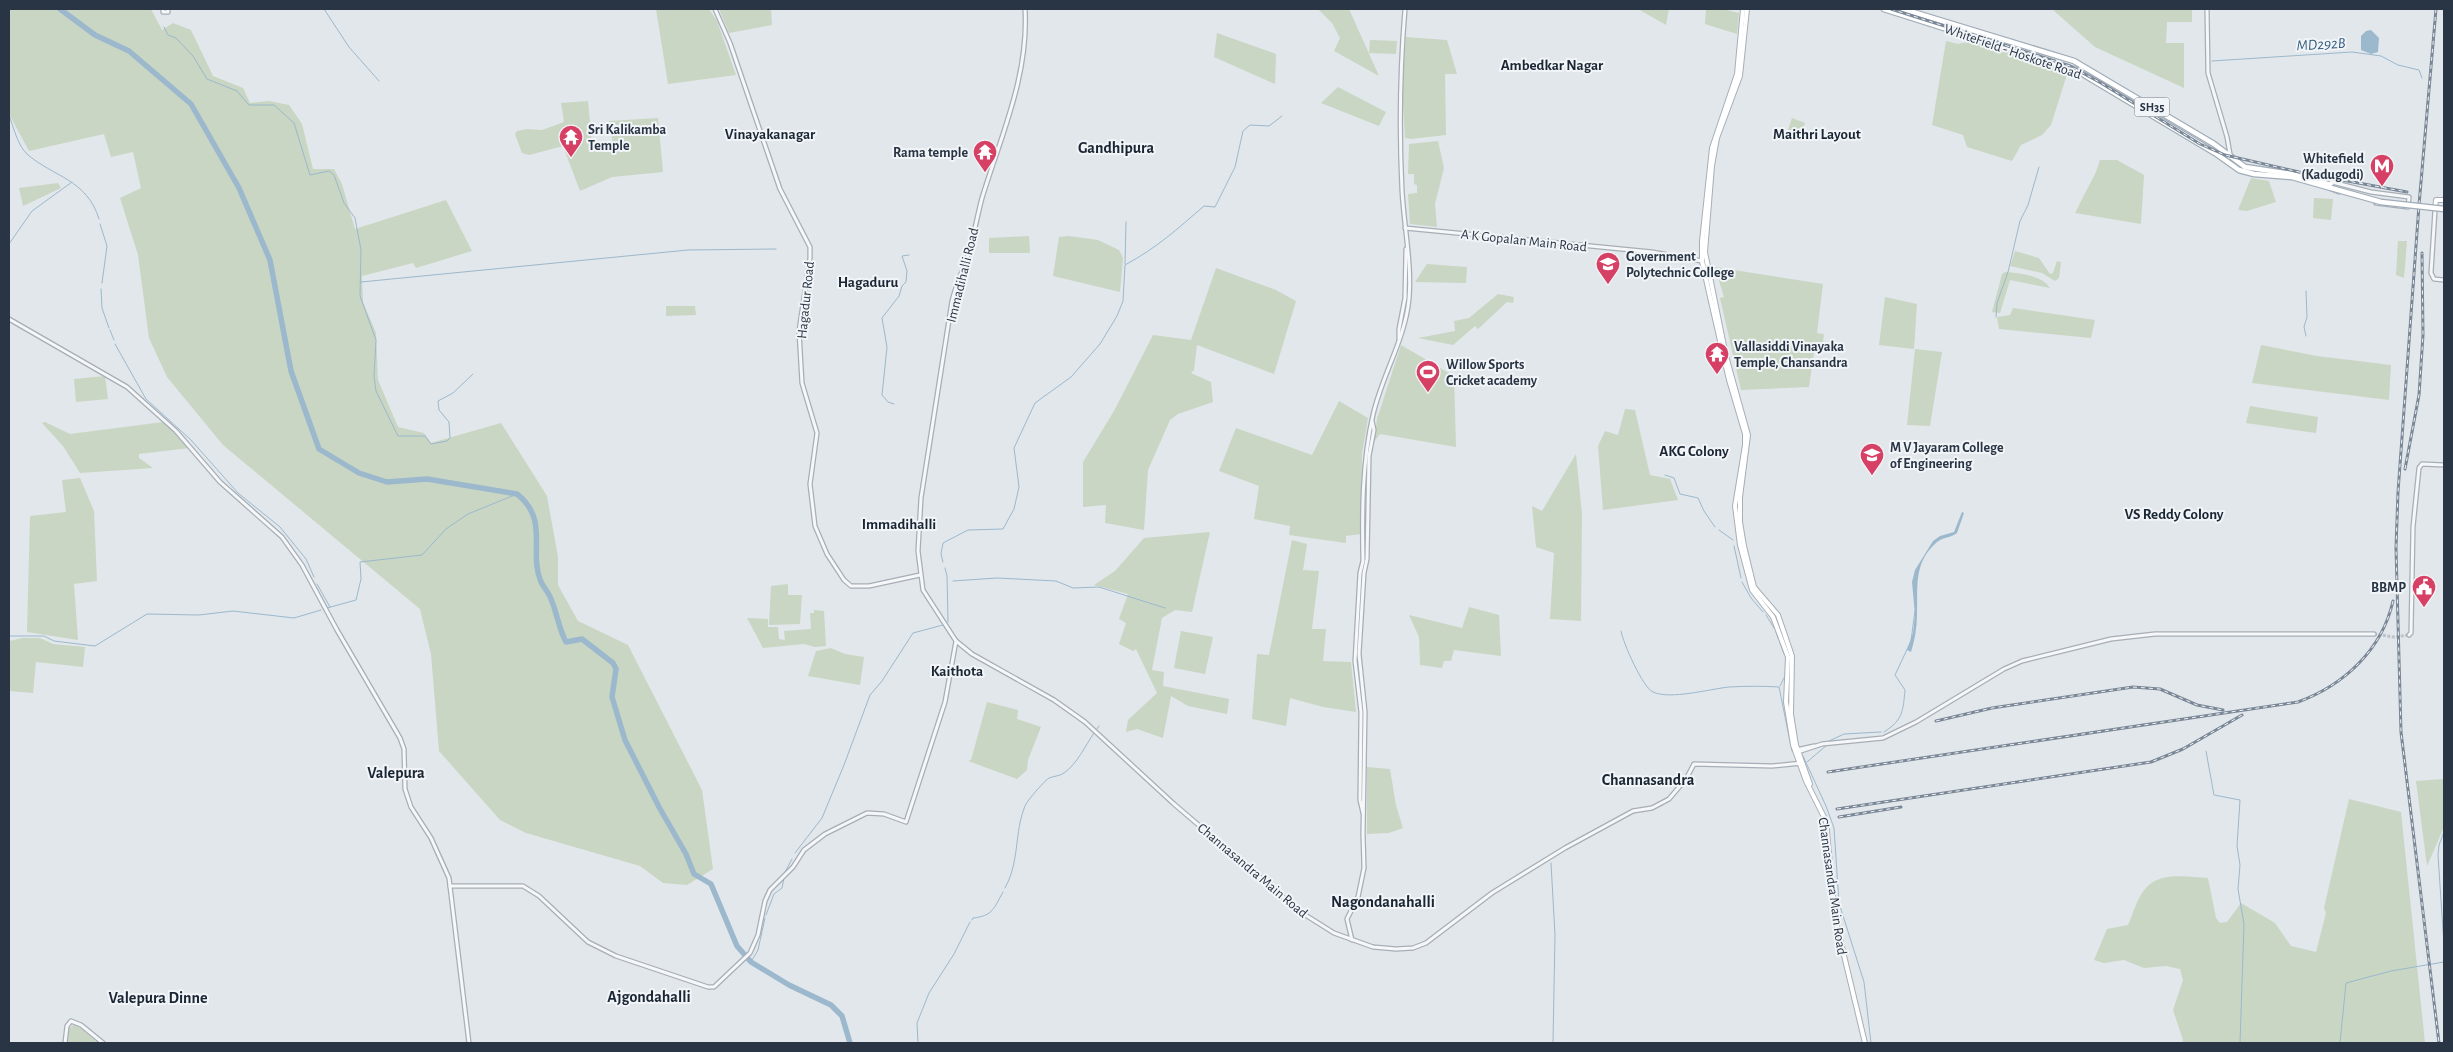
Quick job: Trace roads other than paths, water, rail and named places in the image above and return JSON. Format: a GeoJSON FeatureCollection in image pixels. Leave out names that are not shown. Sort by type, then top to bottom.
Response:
{"type":"FeatureCollection","features":[{"type":"Feature","properties":{"kind":"main road","name":"Channasandra Main Road"},"geometry":{"type":"LineString","coordinates":[[1738,75],[1743,9]]}},
{"type":"Feature","properties":{"kind":"main road","name":"Channasandra Main Road"},"geometry":{"type":"LineString","coordinates":[[1747,9],[1744,54],[1718,131],[1712,166],[1704,261],[1726,356],[1748,436],[1737,514],[1754,587],[1778,615],[1788,657],[1786,702],[1796,751],[1826,821],[1835,918],[1864,1043]]}},
{"type":"Feature","properties":{"kind":"main road","name":"WhiteField - Hoskote Road"},"geometry":{"type":"LineString","coordinates":[[1884,9],[2076,70],[2226,160],[2236,168],[2248,173],[2286,176],[2329,186]]}},
{"type":"Feature","properties":{"kind":"main road","name":"WhiteField - Hoskote Road"},"geometry":{"type":"LineString","coordinates":[[1903,9],[2080,63],[2249,168],[2292,174],[2329,186]]}},
{"type":"Feature","properties":{"kind":"main road"},"geometry":{"type":"LineString","coordinates":[[2076,70],[2080,63]]}},
{"type":"Feature","properties":{"kind":"main road"},"geometry":{"type":"LineString","coordinates":[[2146,112],[2150,106]]}},
{"type":"Feature","properties":{"kind":"main road","name":"SH35"},"geometry":{"type":"LineString","coordinates":[[2329,186],[2381,202],[2444,208]]}},
{"type":"Feature","properties":{"kind":"main road"},"geometry":{"type":"LineString","coordinates":[[2444,200],[2436,200],[2435,210],[2444,208]]}},
{"type":"Feature","properties":{"kind":"street","name":"Hagadur Road"},"geometry":{"type":"LineString","coordinates":[[715,9],[730,43],[780,189],[810,247],[799,331],[802,383],[817,433],[810,484],[815,526],[827,554],[844,580],[851,586],[868,586],[920,575]]}},
{"type":"Feature","properties":{"kind":"street","name":"Immadihalli Road"},"geometry":{"type":"LineString","coordinates":[[920,575],[918,524],[951,306],[956,284],[968,256],[976,220],[1014,102],[1025,44],[1026,9]]}},
{"type":"Feature","properties":{"kind":"street"},"geometry":{"type":"LineString","coordinates":[[1352,940],[1347,919],[1358,897],[1364,868],[1363,813],[1360,795],[1361,712],[1355,654],[1360,572],[1363,562],[1366,456],[1372,420],[1404,329],[1409,299],[1410,263],[1406,246],[1399,90],[1405,9]]}},
{"type":"Feature","properties":{"kind":"street"},"geometry":{"type":"LineString","coordinates":[[2207,9],[2208,73],[2227,137],[2230,156],[2226,160]]}},
{"type":"Feature","properties":{"kind":"street"},"geometry":{"type":"LineString","coordinates":[[163,10],[168,10]]}},
{"type":"Feature","properties":{"kind":"street"},"geometry":{"type":"LineString","coordinates":[[2332,182],[2384,194],[2409,197],[2408,207],[2382,205],[2330,190],[2329,186],[2332,182]]}},
{"type":"Feature","properties":{"kind":"street"},"geometry":{"type":"LineString","coordinates":[[2435,210],[2431,273],[2434,279],[2444,280]]}},
{"type":"Feature","properties":{"kind":"street","name":"A K Gopalan Main Road"},"geometry":{"type":"LineString","coordinates":[[1405,228],[1652,252],[1704,261]]}},
{"type":"Feature","properties":{"kind":"street"},"geometry":{"type":"LineString","coordinates":[[9,319],[127,387],[176,431],[220,482],[263,519],[287,544],[302,566],[355,664],[400,738],[404,748],[405,789],[411,807],[442,858],[450,886],[469,1043]]}},
{"type":"Feature","properties":{"kind":"street"},"geometry":{"type":"LineString","coordinates":[[2409,635],[2411,633],[2413,527],[2418,468],[2422,464],[2444,465]]}},
{"type":"Feature","properties":{"kind":"street","name":"Channasandra Main Road"},"geometry":{"type":"LineString","coordinates":[[920,575],[923,590],[956,641],[972,654],[1054,700],[1085,722],[1174,804],[1300,912],[1334,933],[1352,940],[1390,949],[1413,948],[1430,941],[1492,893],[1565,848],[1633,811],[1652,808],[1670,799],[1686,779],[1694,764],[1772,766],[1801,763]]}},
{"type":"Feature","properties":{"kind":"street"},"geometry":{"type":"LineString","coordinates":[[1796,751],[1815,746],[1883,738],[1916,722],[2004,669],[2022,662],[2111,639],[2155,634],[2374,634]]}},
{"type":"Feature","properties":{"kind":"street"},"geometry":{"type":"LineString","coordinates":[[450,886],[524,886],[539,896],[588,942],[616,956],[708,987],[715,986],[750,953],[758,935],[765,901],[770,890],[793,867],[804,850],[825,834],[867,813],[884,814],[906,822],[945,702],[956,641]]}},
{"type":"Feature","properties":{"kind":"street"},"geometry":{"type":"LineString","coordinates":[[64,1043],[67,1026],[71,1021],[81,1025],[103,1043]]}},
{"type":"Feature","properties":{"kind":"water"},"geometry":{"type":"Polygon","coordinates":[[[2371,30],[2379,38],[2378,52],[2371,54],[2361,50],[2361,36],[2366,31],[2371,30]]]}},
{"type":"Feature","properties":{"kind":"water"},"geometry":{"type":"Polygon","coordinates":[[[1962,512],[1964,513],[1957,533],[1937,542],[1929,550],[1920,567],[1917,584],[1915,638],[1911,652],[1907,650],[1913,633],[1915,615],[1912,582],[1915,570],[1933,541],[1940,536],[1954,532],[1962,512]]]}},
{"type":"Feature","properties":{"kind":"waterway"},"geometry":{"type":"LineString","coordinates":[[60,9],[95,35],[129,51],[191,104],[239,188],[270,260],[291,371],[319,449],[359,473],[387,482],[427,479],[517,494],[527,504],[533,514],[536,525],[536,559],[541,582],[551,599],[566,642],[582,639],[613,663],[616,669],[612,697],[625,740],[659,807],[686,854],[694,874],[711,884],[737,946],[751,962],[789,985],[831,1005],[842,1016],[850,1043]]}},
{"type":"Feature","properties":{"kind":"waterway"},"geometry":{"type":"LineString","coordinates":[[324,9],[349,47],[379,81]]}},
{"type":"Feature","properties":{"kind":"waterway"},"geometry":{"type":"LineString","coordinates":[[164,27],[168,35],[176,38],[193,56],[207,79],[237,91],[249,105],[274,105],[294,123],[310,175],[329,171],[334,175],[344,203],[355,218],[361,250],[360,296],[376,340],[374,376],[376,391],[398,436],[425,436],[431,444],[447,441],[450,438],[449,422],[439,410],[438,401],[453,393],[473,374]]}},
{"type":"Feature","properties":{"kind":"waterway","name":"MD292B"},"geometry":{"type":"LineString","coordinates":[[2212,61],[2352,52],[2381,56],[2398,65],[2419,70],[2422,78]]}},
{"type":"Feature","properties":{"kind":"waterway"},"geometry":{"type":"LineString","coordinates":[[9,115],[16,136],[27,154],[78,187],[94,206],[99,219]]}},
{"type":"Feature","properties":{"kind":"waterway"},"geometry":{"type":"LineString","coordinates":[[943,562],[941,554],[943,543],[968,530],[1003,529],[1014,509],[1019,487],[1014,448],[1035,403],[1071,377],[1100,344],[1117,316],[1123,301],[1125,265],[1157,245],[1204,206],[1215,207],[1235,167],[1243,131],[1250,125],[1269,126],[1282,116]]}},
{"type":"Feature","properties":{"kind":"waterway"},"geometry":{"type":"LineString","coordinates":[[1996,317],[1997,303],[2008,272],[2020,221],[2028,205],[2039,167]]}},
{"type":"Feature","properties":{"kind":"waterway"},"geometry":{"type":"LineString","coordinates":[[9,244],[32,211],[72,182]]}},
{"type":"Feature","properties":{"kind":"waterway"},"geometry":{"type":"LineString","coordinates":[[1125,264],[1126,222]]}},
{"type":"Feature","properties":{"kind":"waterway"},"geometry":{"type":"LineString","coordinates":[[100,224],[107,246],[102,283]]}},
{"type":"Feature","properties":{"kind":"waterway"},"geometry":{"type":"LineString","coordinates":[[361,282],[688,250],[776,249]]}},
{"type":"Feature","properties":{"kind":"waterway"},"geometry":{"type":"LineString","coordinates":[[894,404],[888,402],[882,395],[887,347],[882,318],[899,296],[902,286],[906,282],[907,271],[902,256],[909,255]]}},
{"type":"Feature","properties":{"kind":"waterway"},"geometry":{"type":"LineString","coordinates":[[101,289],[102,308],[109,328]]}},
{"type":"Feature","properties":{"kind":"waterway"},"geometry":{"type":"LineString","coordinates":[[2306,291],[2307,317],[2304,327],[2306,336]]}},
{"type":"Feature","properties":{"kind":"waterway"},"geometry":{"type":"LineString","coordinates":[[110,330],[114,340]]}},
{"type":"Feature","properties":{"kind":"waterway"},"geometry":{"type":"LineString","coordinates":[[115,344],[146,399],[191,440],[238,493],[280,527],[306,559],[314,577]]}},
{"type":"Feature","properties":{"kind":"waterway"},"geometry":{"type":"LineString","coordinates":[[1665,475],[1674,478],[1680,494],[1698,498],[1715,527]]}},
{"type":"Feature","properties":{"kind":"waterway"},"geometry":{"type":"LineString","coordinates":[[327,608],[356,600],[361,579],[360,562],[422,555],[446,529],[468,514],[517,494]]}},
{"type":"Feature","properties":{"kind":"waterway"},"geometry":{"type":"LineString","coordinates":[[1719,530],[1733,540]]}},
{"type":"Feature","properties":{"kind":"waterway"},"geometry":{"type":"LineString","coordinates":[[1734,546],[1741,578]]}},
{"type":"Feature","properties":{"kind":"waterway"},"geometry":{"type":"LineString","coordinates":[[945,568],[947,576],[948,622]]}},
{"type":"Feature","properties":{"kind":"waterway"},"geometry":{"type":"LineString","coordinates":[[953,581],[997,578],[1056,581],[1073,588],[1099,587],[1165,608]]}},
{"type":"Feature","properties":{"kind":"waterway"},"geometry":{"type":"LineString","coordinates":[[1742,582],[1751,598],[1763,612]]}},
{"type":"Feature","properties":{"kind":"waterway"},"geometry":{"type":"LineString","coordinates":[[317,584],[330,607]]}},
{"type":"Feature","properties":{"kind":"waterway"},"geometry":{"type":"LineString","coordinates":[[9,636],[44,636],[54,641],[95,646],[147,614],[199,615],[233,611],[294,618],[321,610]]}},
{"type":"Feature","properties":{"kind":"waterway"},"geometry":{"type":"LineString","coordinates":[[1884,732],[1895,723],[1901,714],[1905,690],[1895,675],[1911,641],[1915,611]]}},
{"type":"Feature","properties":{"kind":"waterway"},"geometry":{"type":"LineString","coordinates":[[1766,615],[1774,628]]}},
{"type":"Feature","properties":{"kind":"waterway"},"geometry":{"type":"LineString","coordinates":[[795,853],[822,818],[870,695],[882,681],[913,633],[943,625]]}},
{"type":"Feature","properties":{"kind":"waterway"},"geometry":{"type":"LineString","coordinates":[[1621,631],[1629,655],[1644,682],[1653,692],[1669,695],[1729,687],[1779,687],[1792,751]]}},
{"type":"Feature","properties":{"kind":"waterway"},"geometry":{"type":"LineString","coordinates":[[1776,632],[1778,638]]}},
{"type":"Feature","properties":{"kind":"waterway"},"geometry":{"type":"LineString","coordinates":[[1780,643],[1784,654]]}},
{"type":"Feature","properties":{"kind":"waterway"},"geometry":{"type":"LineString","coordinates":[[1780,686],[1785,676]]}},
{"type":"Feature","properties":{"kind":"waterway"},"geometry":{"type":"LineString","coordinates":[[1829,741],[1844,734],[1881,732]]}},
{"type":"Feature","properties":{"kind":"waterway"},"geometry":{"type":"LineString","coordinates":[[1005,888],[1013,868],[1019,826],[1026,804],[1049,778],[1062,774],[1069,769],[1094,733]]}},
{"type":"Feature","properties":{"kind":"waterway"},"geometry":{"type":"LineString","coordinates":[[1807,762],[1827,745]]}},
{"type":"Feature","properties":{"kind":"waterway"},"geometry":{"type":"LineString","coordinates":[[2206,751],[2214,795],[2240,800],[2237,846],[2240,865],[2238,889],[2244,924],[2240,1043]]}},
{"type":"Feature","properties":{"kind":"waterway"},"geometry":{"type":"LineString","coordinates":[[1803,756],[1834,828],[1839,903],[1864,982],[1871,1043]]}},
{"type":"Feature","properties":{"kind":"waterway"},"geometry":{"type":"LineString","coordinates":[[2444,832],[2439,845],[2438,855],[2444,945]]}},
{"type":"Feature","properties":{"kind":"waterway"},"geometry":{"type":"LineString","coordinates":[[784,874],[792,859]]}},
{"type":"Feature","properties":{"kind":"waterway"},"geometry":{"type":"LineString","coordinates":[[1551,863],[1555,935],[1553,1043]]}},
{"type":"Feature","properties":{"kind":"waterway"},"geometry":{"type":"LineString","coordinates":[[766,915],[774,894],[782,888],[784,878]]}},
{"type":"Feature","properties":{"kind":"waterway"},"geometry":{"type":"LineString","coordinates":[[972,920],[989,913],[995,907],[1003,892]]}},
{"type":"Feature","properties":{"kind":"waterway"},"geometry":{"type":"LineString","coordinates":[[751,962],[758,950],[765,918]]}},
{"type":"Feature","properties":{"kind":"waterway"},"geometry":{"type":"LineString","coordinates":[[918,1043],[917,1023],[929,993],[954,954],[970,922]]}},
{"type":"Feature","properties":{"kind":"waterway"},"geometry":{"type":"LineString","coordinates":[[2340,1043],[2346,983],[2391,971],[2444,962]]}},
{"type":"Feature","properties":{"kind":"tunnel"},"geometry":{"type":"LineString","coordinates":[[2374,634],[2394,637],[2409,635]]}},
{"type":"Feature","properties":{"kind":"railway"},"geometry":{"type":"LineString","coordinates":[[1891,9],[2070,66],[2200,144],[2225,155],[2299,172],[2407,192]]}},
{"type":"Feature","properties":{"kind":"railway"},"geometry":{"type":"LineString","coordinates":[[2436,9],[2419,205],[2398,492],[2396,548],[2401,732],[2439,1043]]}},
{"type":"Feature","properties":{"kind":"railway"},"geometry":{"type":"LineString","coordinates":[[2405,469],[2419,395],[2423,335],[2422,253]]}},
{"type":"Feature","properties":{"kind":"railway"},"geometry":{"type":"LineString","coordinates":[[1828,772],[2298,702],[2331,686],[2359,664],[2380,635],[2388,619],[2393,601]]}},
{"type":"Feature","properties":{"kind":"railway"},"geometry":{"type":"LineString","coordinates":[[1936,721],[1992,708],[2133,687],[2160,689],[2197,705],[2223,710]]}},
{"type":"Feature","properties":{"kind":"railway"},"geometry":{"type":"LineString","coordinates":[[1837,809],[2151,762],[2183,749],[2242,715]]}},
{"type":"Feature","properties":{"kind":"railway"},"geometry":{"type":"LineString","coordinates":[[1839,817],[1901,807]]}},
{"type":"Feature","properties":{"kind":"place","name":"Sri Kalikamba Temple"},"geometry":{"type":"Point","coordinates":[571,158]}},
{"type":"Feature","properties":{"kind":"place","name":"Rama temple"},"geometry":{"type":"Point","coordinates":[985,173]}},
{"type":"Feature","properties":{"kind":"place","name":"Whitefield (Kadugodi)"},"geometry":{"type":"Point","coordinates":[2382,187]}},
{"type":"Feature","properties":{"kind":"place","name":"Government Polytechnic College"},"geometry":{"type":"Point","coordinates":[1608,285]}},
{"type":"Feature","properties":{"kind":"place","name":"Vallasiddi Vinayaka Temple, Chansandra"},"geometry":{"type":"Point","coordinates":[1717,375]}},
{"type":"Feature","properties":{"kind":"place","name":"Willow Sports Cricket academy"},"geometry":{"type":"Point","coordinates":[1428,393]}},
{"type":"Feature","properties":{"kind":"place","name":"M V Jayaram College of Engineering"},"geometry":{"type":"Point","coordinates":[1872,476]}},
{"type":"Feature","properties":{"kind":"place","name":"BBMP"},"geometry":{"type":"Point","coordinates":[2424,608]}},
{"type":"Feature","properties":{"kind":"district","name":"Ambedkar Nagar"},"geometry":{"type":"Point","coordinates":[1552,65]}},
{"type":"Feature","properties":{"kind":"district","name":"Vinayakanagar"},"geometry":{"type":"Point","coordinates":[770,134]}},
{"type":"Feature","properties":{"kind":"district","name":"Maithri Layout"},"geometry":{"type":"Point","coordinates":[1817,134]}},
{"type":"Feature","properties":{"kind":"district","name":"Gandhipura"},"geometry":{"type":"Point","coordinates":[1116,147]}},
{"type":"Feature","properties":{"kind":"district","name":"Hagaduru"},"geometry":{"type":"Point","coordinates":[868,282]}},
{"type":"Feature","properties":{"kind":"district","name":"AKG Colony"},"geometry":{"type":"Point","coordinates":[1694,451]}},
{"type":"Feature","properties":{"kind":"district","name":"VS Reddy Colony"},"geometry":{"type":"Point","coordinates":[2174,514]}},
{"type":"Feature","properties":{"kind":"district","name":"Immadihalli"},"geometry":{"type":"Point","coordinates":[899,524]}},
{"type":"Feature","properties":{"kind":"district","name":"Kaithota"},"geometry":{"type":"Point","coordinates":[957,671]}},
{"type":"Feature","properties":{"kind":"district","name":"Valepura"},"geometry":{"type":"Point","coordinates":[396,772]}},
{"type":"Feature","properties":{"kind":"district","name":"Channasandra"},"geometry":{"type":"Point","coordinates":[1648,779]}},
{"type":"Feature","properties":{"kind":"district","name":"Nagondanahalli"},"geometry":{"type":"Point","coordinates":[1383,901]}},
{"type":"Feature","properties":{"kind":"district","name":"Ajgondahalli"},"geometry":{"type":"Point","coordinates":[649,996]}},
{"type":"Feature","properties":{"kind":"district","name":"Valepura Dinne"},"geometry":{"type":"Point","coordinates":[158,997]}}]}
